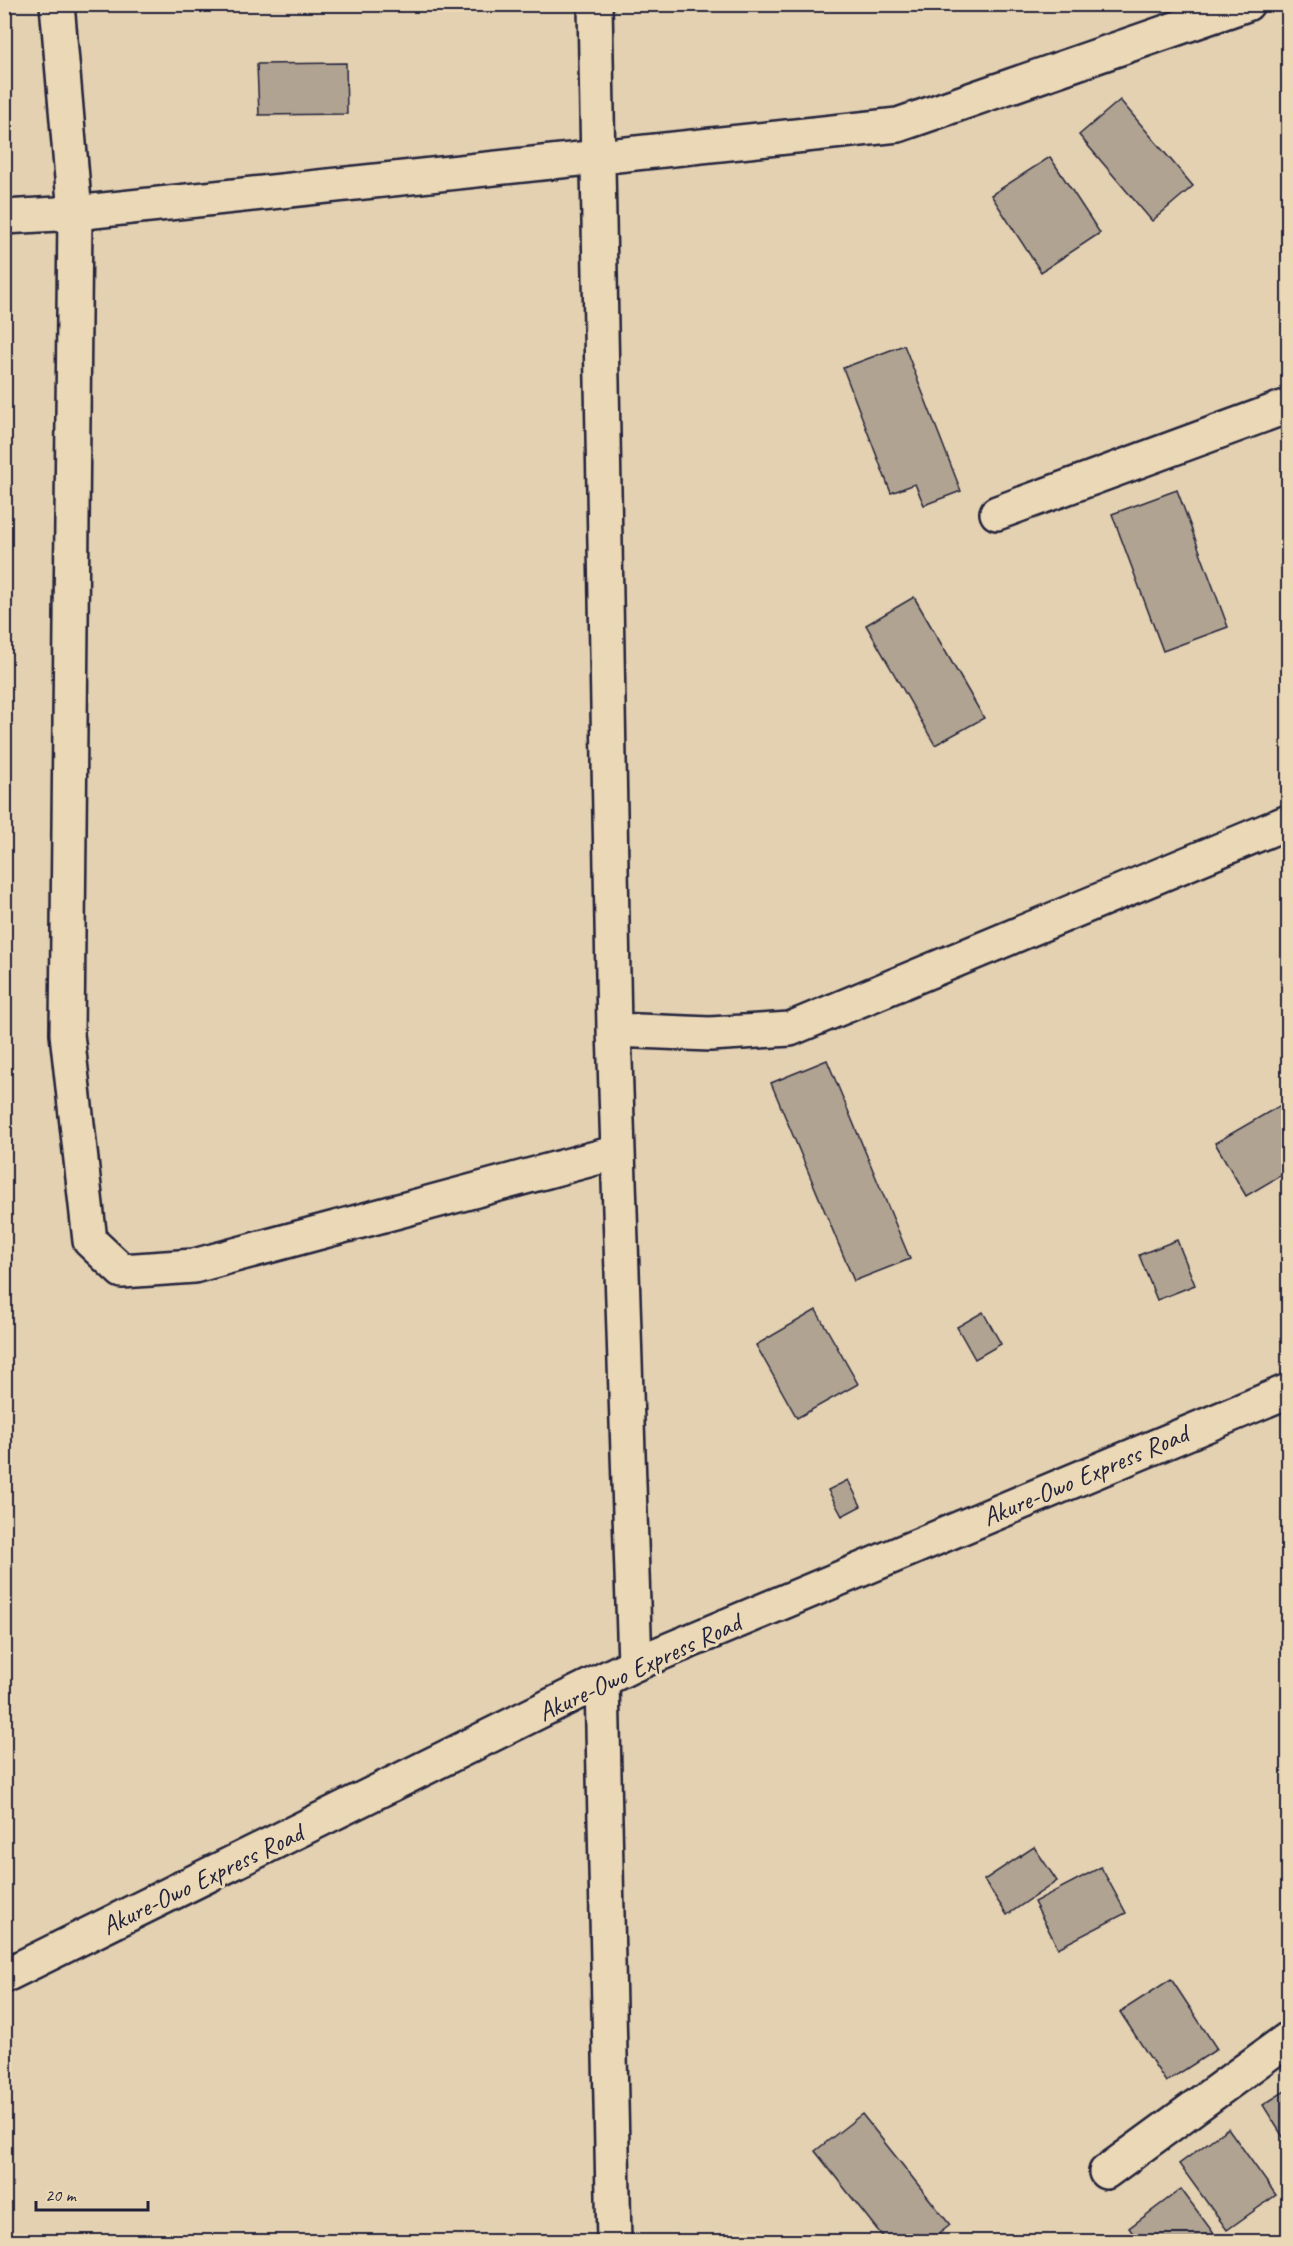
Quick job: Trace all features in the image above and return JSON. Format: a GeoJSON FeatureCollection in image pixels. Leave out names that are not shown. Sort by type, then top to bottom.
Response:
{"type":"FeatureCollection","features":[{"type":"Feature","properties":{"kind":"main road"},"geometry":{"type":"LineString","coordinates":[[57,4],[75,213],[67,1034],[90,1241],[122,1271],[194,1266],[618,1152]]}},
{"type":"Feature","properties":{"kind":"main road"},"geometry":{"type":"LineString","coordinates":[[595,4],[614,1030],[635,1664]]}},
{"type":"Feature","properties":{"kind":"main road"},"geometry":{"type":"LineString","coordinates":[[4,217],[75,213],[598,159],[898,125],[1247,4]]}},
{"type":"Feature","properties":{"kind":"main road"},"geometry":{"type":"LineString","coordinates":[[997,513],[1288,406]]}},
{"type":"Feature","properties":{"kind":"main road"},"geometry":{"type":"LineString","coordinates":[[614,1030],[710,1034],[790,1029],[1288,822]]}},
{"type":"Feature","properties":{"kind":"main road","name":"Akure-Owo Express Road"},"geometry":{"type":"LineString","coordinates":[[4,1976],[635,1664],[1288,1391]]}},
{"type":"Feature","properties":{"kind":"main road"},"geometry":{"type":"LineString","coordinates":[[602,1681],[614,2241]]}},
{"type":"Feature","properties":{"kind":"main road"},"geometry":{"type":"LineString","coordinates":[[1106,2172],[1288,2039]]}},
{"type":"Feature","properties":{"kind":"building"},"geometry":{"type":"Polygon","coordinates":[[[346,63],[347,114],[259,115],[257,64],[346,63]]]}},
{"type":"Feature","properties":{"kind":"building"},"geometry":{"type":"Polygon","coordinates":[[[1120,100],[1193,186],[1152,221],[1079,135],[1120,100]]]}},
{"type":"Feature","properties":{"kind":"building"},"geometry":{"type":"Polygon","coordinates":[[[1050,157],[1100,233],[1041,272],[991,195],[1050,157]]]}},
{"type":"Feature","properties":{"kind":"building"},"geometry":{"type":"Polygon","coordinates":[[[904,345],[961,491],[924,505],[915,484],[891,493],[843,368],[904,345]]]}},
{"type":"Feature","properties":{"kind":"building"},"geometry":{"type":"Polygon","coordinates":[[[1177,490],[1228,627],[1163,651],[1112,514],[1177,490]]]}},
{"type":"Feature","properties":{"kind":"building"},"geometry":{"type":"Polygon","coordinates":[[[914,597],[984,718],[935,745],[866,625],[914,597]]]}},
{"type":"Feature","properties":{"kind":"building"},"geometry":{"type":"Polygon","coordinates":[[[827,1060],[910,1259],[854,1281],[771,1083],[827,1060]]]}},
{"type":"Feature","properties":{"kind":"building"},"geometry":{"type":"Polygon","coordinates":[[[1288,1101],[1288,1171],[1246,1196],[1215,1143],[1288,1101]]]}},
{"type":"Feature","properties":{"kind":"building"},"geometry":{"type":"Polygon","coordinates":[[[1177,1240],[1195,1285],[1157,1300],[1139,1255],[1177,1240]]]}},
{"type":"Feature","properties":{"kind":"building"},"geometry":{"type":"Polygon","coordinates":[[[816,1310],[858,1384],[797,1418],[756,1345],[816,1310]]]}},
{"type":"Feature","properties":{"kind":"building"},"geometry":{"type":"Polygon","coordinates":[[[983,1312],[1001,1344],[975,1359],[957,1327],[983,1312]]]}},
{"type":"Feature","properties":{"kind":"building"},"geometry":{"type":"Polygon","coordinates":[[[848,1480],[861,1506],[842,1516],[828,1490],[848,1480]]]}},
{"type":"Feature","properties":{"kind":"building"},"geometry":{"type":"Polygon","coordinates":[[[1034,1847],[1057,1881],[1007,1915],[984,1880],[1034,1847]]]}},
{"type":"Feature","properties":{"kind":"building"},"geometry":{"type":"Polygon","coordinates":[[[1101,1867],[1126,1913],[1058,1948],[1034,1902],[1101,1867]]]}},
{"type":"Feature","properties":{"kind":"building"},"geometry":{"type":"Polygon","coordinates":[[[1171,1979],[1217,2049],[1166,2082],[1120,2012],[1171,1979]]]}},
{"type":"Feature","properties":{"kind":"building"},"geometry":{"type":"Polygon","coordinates":[[[1288,2089],[1288,2145],[1263,2105],[1288,2089]]]}},
{"type":"Feature","properties":{"kind":"building"},"geometry":{"type":"Polygon","coordinates":[[[862,2114],[950,2225],[929,2242],[887,2242],[815,2151],[862,2114]]]}},
{"type":"Feature","properties":{"kind":"building"},"geometry":{"type":"Polygon","coordinates":[[[1228,2128],[1276,2195],[1227,2230],[1179,2164],[1228,2128]]]}},
{"type":"Feature","properties":{"kind":"building"},"geometry":{"type":"Polygon","coordinates":[[[1181,2189],[1220,2242],[1139,2242],[1129,2228],[1181,2189]]]}}]}
